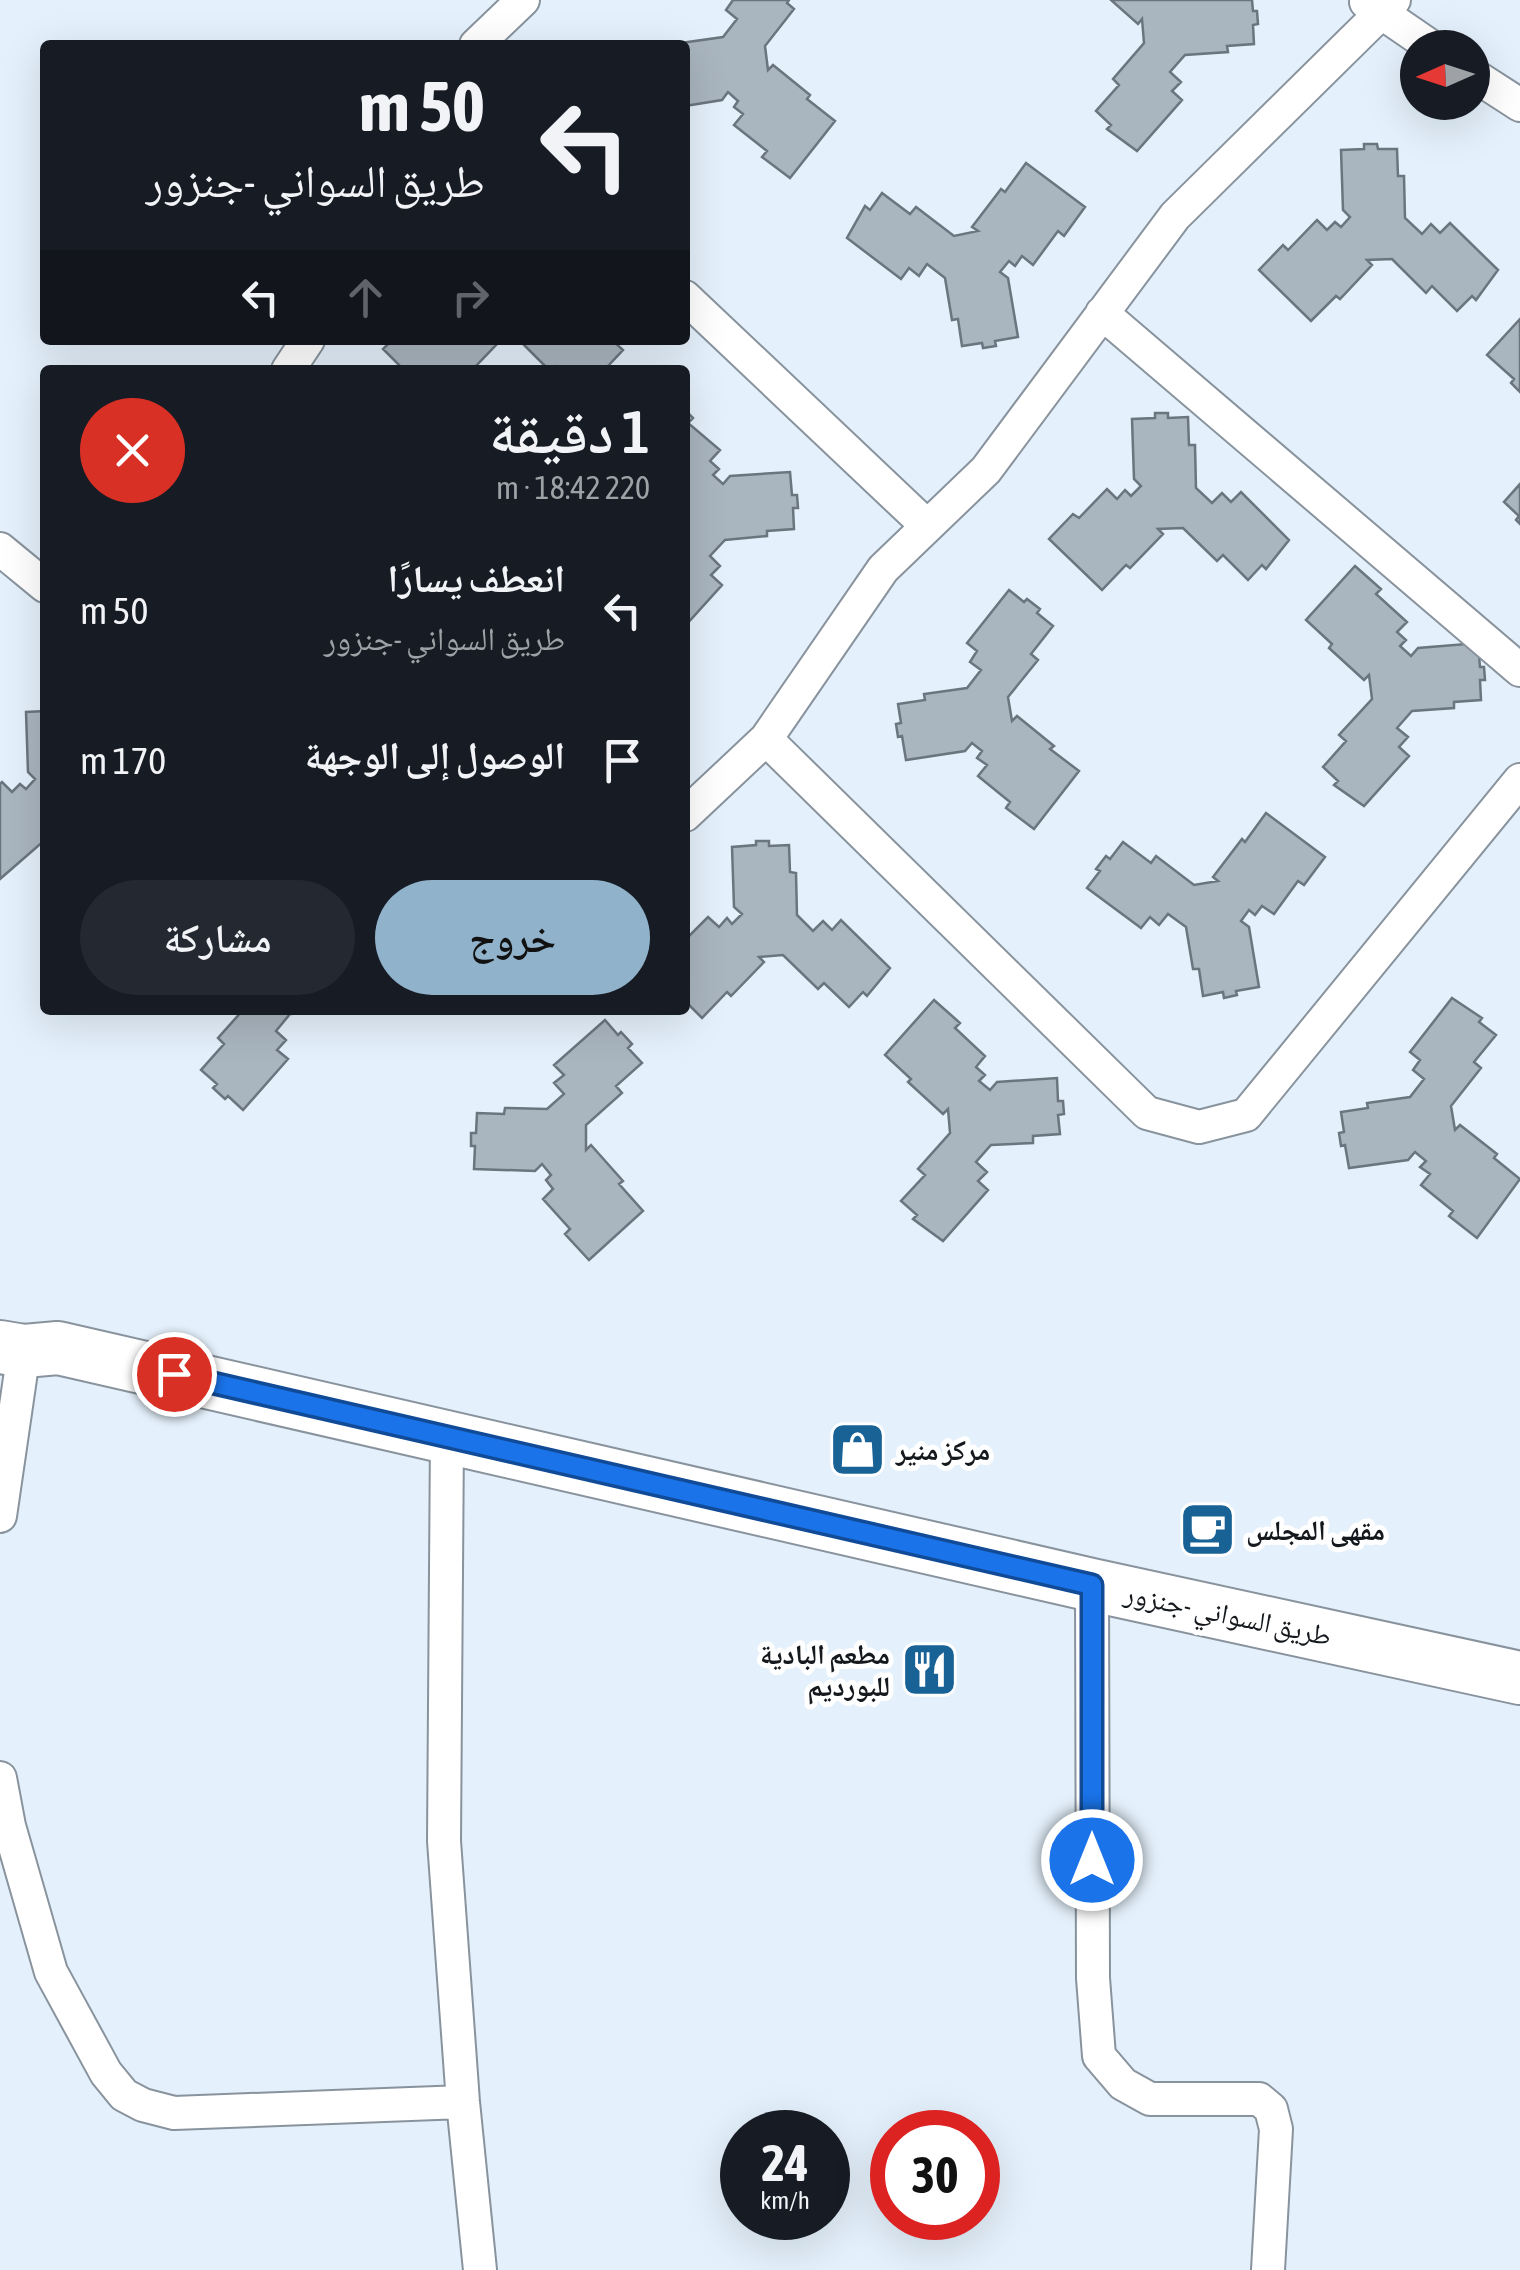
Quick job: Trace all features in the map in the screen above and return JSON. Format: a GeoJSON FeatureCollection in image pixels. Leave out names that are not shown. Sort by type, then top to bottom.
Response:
{"type":"FeatureCollection","features":[{"type":"Feature","properties":{"kind":"main road","name":"طريق السواني -جنزور"},"geometry":{"type":"LineString","coordinates":[[12,1349],[58,1348],[1092,1585],[1520,1678]]}},
{"type":"Feature","properties":{"kind":"street"},"geometry":{"type":"LineString","coordinates":[[481,40],[523,0]]}},
{"type":"Feature","properties":{"kind":"street"},"geometry":{"type":"LineString","coordinates":[[690,810],[766,739],[883,569],[986,470],[1175,216],[1379,4],[1411,30]]}},
{"type":"Feature","properties":{"kind":"street"},"geometry":{"type":"LineString","coordinates":[[1490,86],[1520,105]]}},
{"type":"Feature","properties":{"kind":"street"},"geometry":{"type":"LineString","coordinates":[[690,302],[927,526]]}},
{"type":"Feature","properties":{"kind":"street"},"geometry":{"type":"LineString","coordinates":[[1102,313],[1520,670]]}},
{"type":"Feature","properties":{"kind":"street"},"geometry":{"type":"LineString","coordinates":[[0,549],[40,582]]}},
{"type":"Feature","properties":{"kind":"street"},"geometry":{"type":"LineString","coordinates":[[766,739],[1147,1112],[1199,1126],[1246,1114],[1520,780]]}},
{"type":"Feature","properties":{"kind":"street"},"geometry":{"type":"LineString","coordinates":[[0,1516],[12,1349]]}},
{"type":"Feature","properties":{"kind":"street"},"geometry":{"type":"LineString","coordinates":[[447,1436],[444,1841],[462,2102],[480,2270]]}},
{"type":"Feature","properties":{"kind":"street"},"geometry":{"type":"LineString","coordinates":[[1092,1585],[1092,1978],[1098,2056],[1124,2084],[1150,2098],[1259,2098],[1271,2109],[1276,2128],[1268,2270]]}},
{"type":"Feature","properties":{"kind":"street"},"geometry":{"type":"LineString","coordinates":[[0,1778],[9,1826],[52,1972],[106,2073],[124,2095],[143,2105],[174,2112],[462,2102]]}},
{"type":"Feature","properties":{"kind":"building"},"geometry":{"type":"Polygon","coordinates":[[[733,0],[789,0],[787,3],[794,9],[765,46],[768,70],[773,65],[835,121],[790,178],[762,157],[767,151],[734,125],[743,114],[734,107],[738,101],[728,92],[722,100],[690,105],[690,42],[723,37],[737,19],[726,10],[733,0]]]}},
{"type":"Feature","properties":{"kind":"building"},"geometry":{"type":"Polygon","coordinates":[[[1111,0],[1252,0],[1253,11],[1257,11],[1254,44],[1227,46],[1228,52],[1185,55],[1170,72],[1181,82],[1172,91],[1182,100],[1137,151],[1107,129],[1111,125],[1096,111],[1119,85],[1113,79],[1144,43],[1142,19],[1138,24],[1111,0]]]}},
{"type":"Feature","properties":{"kind":"building"},"geometry":{"type":"Polygon","coordinates":[[[1364,144],[1397,149],[1398,176],[1404,176],[1405,218],[1422,234],[1431,224],[1440,233],[1450,223],[1498,270],[1476,300],[1472,296],[1457,311],[1432,286],[1426,293],[1392,259],[1367,260],[1372,265],[1340,299],[1336,296],[1311,321],[1259,270],[1283,245],[1288,250],[1317,220],[1327,230],[1335,222],[1341,227],[1350,217],[1343,210],[1341,150],[1364,149],[1364,144]]]}},
{"type":"Feature","properties":{"kind":"building"},"geometry":{"type":"Polygon","coordinates":[[[1026,163],[1085,207],[1064,236],[1058,231],[1033,265],[1022,256],[1015,266],[1009,261],[1000,272],[1008,278],[1018,337],[995,341],[996,346],[962,346],[958,319],[952,320],[945,278],[927,264],[919,276],[909,268],[901,279],[847,238],[865,206],[870,210],[882,193],[910,214],[916,207],[954,236],[978,231],[972,227],[1026,163]]]}},
{"type":"Feature","properties":{"kind":"building"},"geometry":{"type":"Polygon","coordinates":[[[1520,319],[1520,392],[1511,383],[1514,379],[1487,355],[1520,319]]]}},
{"type":"Feature","properties":{"kind":"building"},"geometry":{"type":"Polygon","coordinates":[[[387,345],[496,345],[477,365],[399,365],[383,349],[387,345]]]}},
{"type":"Feature","properties":{"kind":"building"},"geometry":{"type":"Polygon","coordinates":[[[524,345],[618,345],[623,350],[609,365],[544,365],[524,345]]]}},
{"type":"Feature","properties":{"kind":"building"},"geometry":{"type":"Polygon","coordinates":[[[1155,413],[1168,413],[1168,418],[1188,417],[1189,445],[1195,445],[1196,488],[1212,503],[1222,493],[1231,502],[1241,492],[1289,540],[1266,569],[1262,565],[1248,580],[1223,555],[1217,561],[1183,528],[1158,529],[1163,534],[1102,590],[1049,539],[1073,514],[1079,518],[1107,489],[1117,499],[1125,490],[1131,496],[1141,486],[1134,479],[1132,419],[1155,418],[1155,413]]]}},
{"type":"Feature","properties":{"kind":"building"},"geometry":{"type":"Polygon","coordinates":[[[690,425],[720,450],[710,461],[719,469],[713,475],[723,484],[730,476],[790,472],[792,495],[797,495],[794,529],[725,540],[710,556],[720,566],[711,575],[722,585],[690,620],[690,425]]]}},
{"type":"Feature","properties":{"kind":"building"},"geometry":{"type":"Polygon","coordinates":[[[1520,484],[1520,524],[1516,520],[1519,516],[1504,502],[1520,484]]]}},
{"type":"Feature","properties":{"kind":"building"},"geometry":{"type":"Polygon","coordinates":[[[1355,566],[1381,589],[1376,594],[1407,622],[1397,632],[1406,640],[1400,646],[1411,656],[1418,648],[1478,643],[1485,680],[1480,680],[1481,700],[1454,702],[1454,708],[1412,711],[1397,728],[1408,737],[1399,747],[1409,756],[1364,806],[1334,785],[1338,781],[1323,767],[1346,741],[1339,735],[1372,699],[1369,675],[1364,680],[1306,620],[1355,566]]]}},
{"type":"Feature","properties":{"kind":"building"},"geometry":{"type":"Polygon","coordinates":[[[1009,590],[1040,609],[1037,613],[1053,626],[1031,654],[1038,660],[1008,697],[1012,721],[1017,716],[1079,771],[1034,829],[1006,808],[1010,802],[978,776],[987,765],[977,758],[982,751],[972,743],[965,751],[906,760],[896,724],[901,723],[898,704],[925,700],[924,694],[967,688],[981,670],[970,662],[977,651],[967,643],[1009,590]]]}},
{"type":"Feature","properties":{"kind":"building"},"geometry":{"type":"Polygon","coordinates":[[[40,711],[40,844],[0,879],[0,784],[12,792],[20,784],[26,789],[35,779],[28,772],[26,712],[40,711]]]}},
{"type":"Feature","properties":{"kind":"building"},"geometry":{"type":"Polygon","coordinates":[[[1266,813],[1325,857],[1304,885],[1298,881],[1274,914],[1262,906],[1255,915],[1249,910],[1241,921],[1249,927],[1259,987],[1236,991],[1237,995],[1224,998],[1223,992],[1203,996],[1199,969],[1193,969],[1186,927],[1168,914],[1159,925],[1150,917],[1141,928],[1087,888],[1106,856],[1110,859],[1123,842],[1151,863],[1156,856],[1194,885],[1218,881],[1213,877],[1266,813]]]}},
{"type":"Feature","properties":{"kind":"building"},"geometry":{"type":"Polygon","coordinates":[[[756,841],[769,841],[769,846],[789,845],[790,872],[796,873],[797,915],[813,931],[823,921],[832,930],[841,920],[890,968],[867,996],[863,992],[849,1007],[824,983],[818,989],[783,955],[759,957],[764,962],[731,996],[727,992],[702,1018],[690,1006],[690,935],[708,917],[719,927],[727,918],[732,924],[742,914],[734,907],[732,847],[756,845],[756,841]]]}},
{"type":"Feature","properties":{"kind":"building"},"geometry":{"type":"Polygon","coordinates":[[[1452,998],[1482,1018],[1479,1022],[1496,1035],[1474,1062],[1481,1068],[1451,1106],[1455,1130],[1460,1125],[1497,1154],[1494,1158],[1520,1179],[1477,1238],[1449,1216],[1453,1211],[1421,1185],[1430,1174],[1420,1167],[1426,1161],[1415,1152],[1408,1160],[1349,1168],[1339,1133],[1344,1132],[1341,1112],[1368,1108],[1367,1103],[1410,1097],[1424,1079],[1413,1070],[1420,1060],[1410,1052],[1452,998]]]}},
{"type":"Feature","properties":{"kind":"building"},"geometry":{"type":"Polygon","coordinates":[[[934,1000],[960,1023],[955,1028],[985,1056],[976,1067],[985,1075],[979,1081],[990,1090],[997,1082],[1057,1078],[1058,1101],[1063,1101],[1064,1114],[1058,1115],[1060,1134],[1033,1136],[1033,1143],[991,1145],[976,1162],[987,1172],[978,1181],[988,1190],[943,1241],[913,1219],[917,1215],[901,1201],[925,1175],[918,1169],[950,1133],[948,1109],[943,1114],[885,1055],[934,1000]]]}},
{"type":"Feature","properties":{"kind":"building"},"geometry":{"type":"Polygon","coordinates":[[[239,1015],[289,1015],[276,1031],[286,1040],[277,1050],[288,1059],[243,1110],[213,1088],[217,1084],[201,1070],[224,1044],[218,1038],[239,1015]]]}},
{"type":"Feature","properties":{"kind":"building"},"geometry":{"type":"Polygon","coordinates":[[[605,1020],[632,1044],[628,1048],[642,1063],[616,1086],[622,1093],[586,1125],[586,1150],[591,1145],[643,1211],[589,1260],[565,1234],[570,1229],[543,1199],[553,1189],[546,1180],[551,1175],[542,1164],[535,1171],[474,1169],[471,1133],[476,1133],[477,1113],[504,1114],[505,1108],[547,1109],[564,1094],[554,1083],[564,1075],[554,1065],[605,1020]]]}},
{"type":"Feature","properties":{"kind":"place","name":"مركز منير"},"geometry":{"type":"Point","coordinates":[857,1450]}},
{"type":"Feature","properties":{"kind":"place","name":"مقهى المجلس"},"geometry":{"type":"Point","coordinates":[1207,1530]}},
{"type":"Feature","properties":{"kind":"place","name":"مطعم البادية للبورديم"},"geometry":{"type":"Point","coordinates":[929,1670]}},
{"type":"Feature","properties":{"kind":"route"},"geometry":{"type":"LineString","coordinates":[[174,1374],[1092,1585],[1092,1860]]}}]}
